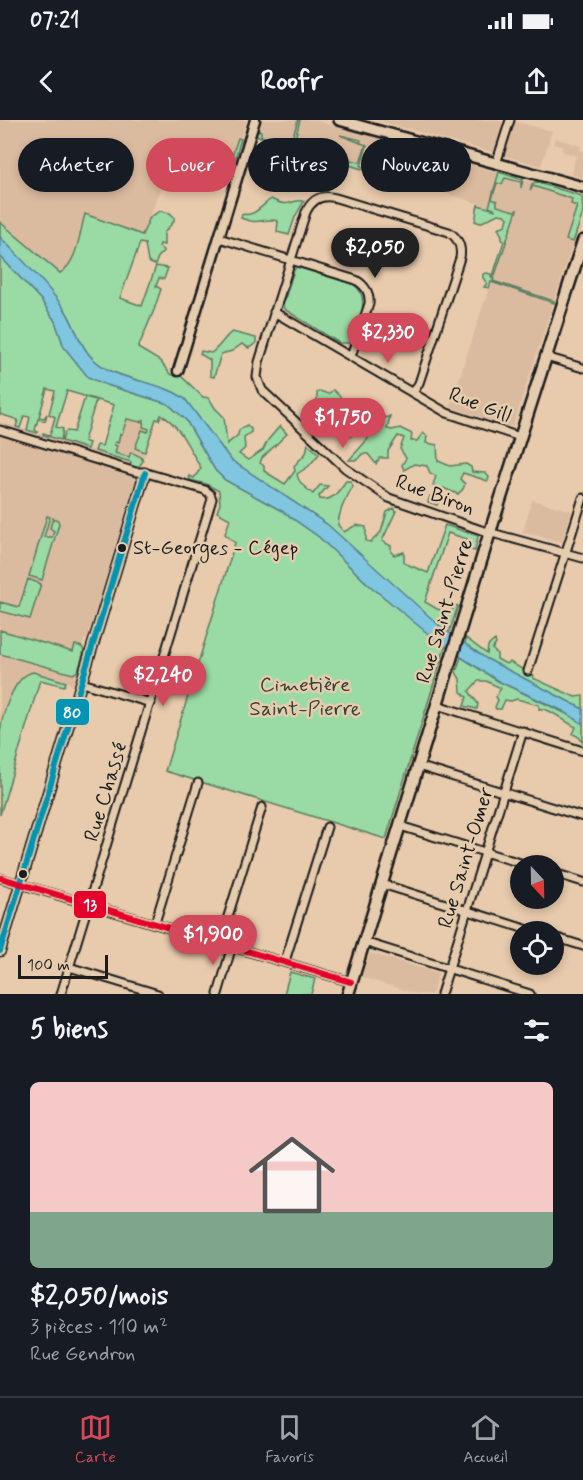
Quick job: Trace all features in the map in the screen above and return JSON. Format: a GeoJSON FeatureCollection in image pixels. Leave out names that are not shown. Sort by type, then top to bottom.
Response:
{"type":"FeatureCollection","features":[{"type":"Feature","properties":{"kind":"main road"},"geometry":{"type":"LineString","coordinates":[[339,120],[583,187]]}},
{"type":"Feature","properties":{"kind":"main road","name":"Rue Saint-Pierre"},"geometry":{"type":"LineString","coordinates":[[348,994],[489,532],[583,241]]}},
{"type":"Feature","properties":{"kind":"street"},"geometry":{"type":"LineString","coordinates":[[178,371],[255,120]]}},
{"type":"Feature","properties":{"kind":"street"},"geometry":{"type":"LineString","coordinates":[[496,164],[510,120]]}},
{"type":"Feature","properties":{"kind":"street","name":"Rue Biron"},"geometry":{"type":"LineString","coordinates":[[413,393],[419,383],[460,258],[458,241],[443,230],[336,198],[325,196],[317,198],[306,212],[257,373],[258,382],[265,394],[345,468],[382,494],[412,507],[489,532],[583,558]]}},
{"type":"Feature","properties":{"kind":"street"},"geometry":{"type":"LineString","coordinates":[[219,238],[356,280],[368,291],[369,304],[351,356]]}},
{"type":"Feature","properties":{"kind":"street","name":"Rue Gill"},"geometry":{"type":"LineString","coordinates":[[274,312],[451,415],[520,437]]}},
{"type":"Feature","properties":{"kind":"street"},"geometry":{"type":"LineString","coordinates":[[546,357],[583,368]]}},
{"type":"Feature","properties":{"kind":"street"},"geometry":{"type":"LineString","coordinates":[[0,430],[145,473],[0,951]]}},
{"type":"Feature","properties":{"kind":"street","name":"Rue Chassé"},"geometry":{"type":"LineString","coordinates":[[61,994],[212,499],[205,490],[145,473]]}},
{"type":"Feature","properties":{"kind":"street"},"geometry":{"type":"LineString","coordinates":[[528,671],[583,498]]}},
{"type":"Feature","properties":{"kind":"street"},"geometry":{"type":"LineString","coordinates":[[82,683],[151,703]]}},
{"type":"Feature","properties":{"kind":"street"},"geometry":{"type":"LineString","coordinates":[[437,705],[583,751]]}},
{"type":"Feature","properties":{"kind":"street","name":"Rue Saint-Omer"},"geometry":{"type":"LineString","coordinates":[[441,994],[523,731]]}},
{"type":"Feature","properties":{"kind":"street"},"geometry":{"type":"LineString","coordinates":[[418,766],[583,817]]}},
{"type":"Feature","properties":{"kind":"street"},"geometry":{"type":"LineString","coordinates":[[155,923],[198,783]]}},
{"type":"Feature","properties":{"kind":"street"},"geometry":{"type":"LineString","coordinates":[[220,942],[262,807]]}},
{"type":"Feature","properties":{"kind":"street"},"geometry":{"type":"LineString","coordinates":[[400,826],[510,860]]}},
{"type":"Feature","properties":{"kind":"street"},"geometry":{"type":"LineString","coordinates":[[285,961],[327,827]]}},
{"type":"Feature","properties":{"kind":"street"},"geometry":{"type":"LineString","coordinates":[[564,876],[583,882]]}},
{"type":"Feature","properties":{"kind":"street"},"geometry":{"type":"LineString","coordinates":[[0,878],[351,982]]}},
{"type":"Feature","properties":{"kind":"street"},"geometry":{"type":"LineString","coordinates":[[382,884],[510,924]]}},
{"type":"Feature","properties":{"kind":"street"},"geometry":{"type":"LineString","coordinates":[[564,940],[583,946]]}},
{"type":"Feature","properties":{"kind":"street"},"geometry":{"type":"LineString","coordinates":[[364,942],[530,994]]}},
{"type":"Feature","properties":{"kind":"street"},"geometry":{"type":"LineString","coordinates":[[218,994],[232,946]]}},
{"type":"Feature","properties":{"kind":"street"},"geometry":{"type":"LineString","coordinates":[[69,968],[158,994]]}},
{"type":"Feature","properties":{"kind":"shaded area"},"geometry":{"type":"Polygon","coordinates":[[[0,120],[247,120],[236,153],[236,138],[146,138],[146,192],[159,192],[143,235],[85,214],[73,257],[67,270],[60,273],[0,222],[0,120]]]}},
{"type":"Feature","properties":{"kind":"shaded area"},"geometry":{"type":"Polygon","coordinates":[[[260,120],[314,120],[377,138],[361,138],[361,167],[349,164],[349,138],[265,138],[255,135],[260,120]]]}},
{"type":"Feature","properties":{"kind":"shaded area"},"geometry":{"type":"Polygon","coordinates":[[[376,120],[496,120],[505,123],[497,147],[492,152],[471,146],[471,138],[441,138],[376,120]]]}},
{"type":"Feature","properties":{"kind":"shaded area"},"geometry":{"type":"Polygon","coordinates":[[[513,121],[552,131],[541,166],[505,156],[513,121]]]}},
{"type":"Feature","properties":{"kind":"shaded area"},"geometry":{"type":"Polygon","coordinates":[[[555,138],[581,146],[583,178],[571,175],[576,156],[564,152],[561,149],[562,146],[553,144],[555,138]]]}},
{"type":"Feature","properties":{"kind":"shaded area"},"geometry":{"type":"Polygon","coordinates":[[[471,165],[582,196],[583,213],[513,426],[510,427],[450,407],[513,214],[441,192],[471,192],[471,165]]]}},
{"type":"Feature","properties":{"kind":"shaded area"},"geometry":{"type":"Polygon","coordinates":[[[123,408],[155,419],[146,452],[138,468],[87,639],[84,640],[82,648],[84,651],[73,686],[68,682],[41,675],[0,815],[0,422],[108,455],[123,408]]]}},
{"type":"Feature","properties":{"kind":"shaded area"},"geometry":{"type":"Polygon","coordinates":[[[532,500],[572,511],[562,542],[523,532],[532,500]]]}},
{"type":"Feature","properties":{"kind":"shaded area"},"geometry":{"type":"Polygon","coordinates":[[[370,953],[438,973],[432,994],[418,994],[361,977],[370,953]]]}},
{"type":"Feature","properties":{"kind":"green space"},"geometry":{"type":"Polygon","coordinates":[[[298,120],[300,120],[295,138],[292,138],[298,120]]]}},
{"type":"Feature","properties":{"kind":"green space"},"geometry":{"type":"Polygon","coordinates":[[[256,130],[261,131],[261,136],[267,138],[255,135],[256,130]]]}},
{"type":"Feature","properties":{"kind":"green space"},"geometry":{"type":"Polygon","coordinates":[[[340,135],[361,140],[360,143],[340,135]]]}},
{"type":"Feature","properties":{"kind":"green space"},"geometry":{"type":"Polygon","coordinates":[[[238,138],[241,139],[236,156],[238,138]]]}},
{"type":"Feature","properties":{"kind":"green space"},"geometry":{"type":"Polygon","coordinates":[[[361,159],[361,169],[349,165],[349,162],[360,162],[361,159]]]}},
{"type":"Feature","properties":{"kind":"green space"},"geometry":{"type":"Polygon","coordinates":[[[499,172],[523,180],[521,188],[521,182],[505,178],[502,184],[497,183],[492,199],[497,201],[497,206],[517,210],[493,281],[554,301],[554,303],[491,282],[489,288],[484,287],[487,283],[483,274],[491,274],[492,279],[504,241],[498,228],[506,225],[508,218],[498,214],[480,223],[475,221],[478,205],[496,210],[489,207],[499,172]]]}},
{"type":"Feature","properties":{"kind":"green space"},"geometry":{"type":"Polygon","coordinates":[[[535,182],[582,196],[583,213],[573,242],[566,240],[577,206],[571,204],[572,199],[533,186],[530,191],[535,182]]]}},
{"type":"Feature","properties":{"kind":"green space"},"geometry":{"type":"Polygon","coordinates":[[[271,199],[286,204],[304,201],[289,235],[277,232],[278,221],[252,221],[241,218],[242,214],[255,212],[271,199]]]}},
{"type":"Feature","properties":{"kind":"green space"},"geometry":{"type":"Polygon","coordinates":[[[160,211],[170,213],[174,217],[174,221],[164,233],[164,245],[160,244],[159,247],[163,253],[159,255],[155,265],[148,262],[145,244],[140,243],[120,298],[142,306],[156,266],[168,268],[164,279],[159,278],[156,286],[161,289],[138,348],[160,361],[170,374],[181,376],[203,397],[209,398],[224,417],[227,444],[238,435],[239,430],[247,425],[251,429],[251,432],[244,437],[245,448],[239,454],[248,460],[263,450],[280,426],[287,434],[262,458],[260,463],[264,466],[264,471],[285,484],[295,471],[294,466],[306,453],[308,444],[319,454],[309,466],[297,474],[305,487],[313,494],[320,485],[328,486],[319,496],[320,499],[329,499],[346,481],[350,481],[353,486],[343,504],[338,525],[344,532],[356,525],[366,527],[366,541],[371,542],[381,532],[387,512],[394,508],[396,511],[382,541],[391,546],[391,552],[394,555],[404,552],[404,563],[428,573],[445,525],[478,536],[475,551],[468,549],[470,540],[448,533],[425,602],[437,609],[449,612],[454,605],[458,606],[449,633],[415,606],[328,525],[231,460],[185,399],[163,388],[113,372],[92,358],[65,310],[42,281],[0,237],[0,222],[60,273],[66,269],[74,255],[85,214],[142,235],[150,217],[160,211]]]}},
{"type":"Feature","properties":{"kind":"green space","name":"Cimetière Saint-Pierre"},"geometry":{"type":"Polygon","coordinates":[[[0,256],[41,300],[55,321],[64,347],[88,377],[168,404],[186,420],[215,470],[225,480],[282,511],[319,537],[368,584],[445,647],[386,839],[165,771],[235,543],[225,534],[230,519],[217,512],[220,504],[219,491],[206,484],[190,480],[189,476],[194,478],[201,468],[179,431],[161,415],[159,420],[156,419],[145,452],[135,448],[142,430],[148,432],[149,429],[143,427],[144,420],[140,422],[127,419],[118,443],[115,442],[114,445],[117,446],[115,453],[129,457],[131,452],[141,457],[143,461],[138,468],[130,466],[131,462],[95,451],[97,445],[102,446],[114,405],[67,391],[56,427],[63,429],[61,440],[43,435],[43,433],[50,435],[55,417],[49,414],[55,391],[47,389],[39,417],[44,418],[47,414],[45,421],[38,419],[35,430],[37,433],[27,430],[30,417],[24,416],[20,428],[16,427],[18,420],[0,414],[0,256]]]}},
{"type":"Feature","properties":{"kind":"green space"},"geometry":{"type":"Polygon","coordinates":[[[297,267],[352,284],[358,289],[362,295],[362,311],[350,343],[339,343],[284,309],[283,305],[297,267]]]}},
{"type":"Feature","properties":{"kind":"green space"},"geometry":{"type":"Polygon","coordinates":[[[232,332],[256,338],[256,343],[249,348],[242,344],[232,351],[221,354],[214,377],[210,376],[210,360],[200,354],[201,351],[211,353],[232,332]]]}},
{"type":"Feature","properties":{"kind":"green space"},"geometry":{"type":"Polygon","coordinates":[[[333,390],[349,405],[344,414],[339,414],[331,408],[324,410],[309,427],[306,424],[315,406],[317,393],[320,391],[328,394],[333,390]]]}},
{"type":"Feature","properties":{"kind":"green space"},"geometry":{"type":"Polygon","coordinates":[[[85,397],[96,400],[84,441],[89,443],[87,449],[62,441],[65,432],[74,432],[85,397]]]}},
{"type":"Feature","properties":{"kind":"green space"},"geometry":{"type":"Polygon","coordinates":[[[372,410],[379,410],[385,418],[390,416],[387,429],[400,428],[412,434],[411,441],[417,441],[423,433],[427,436],[426,443],[437,445],[438,461],[450,466],[466,464],[471,467],[472,472],[485,473],[489,477],[488,481],[463,473],[460,479],[465,484],[463,489],[458,494],[443,488],[437,505],[428,502],[430,496],[435,497],[439,488],[433,485],[436,476],[430,473],[427,466],[414,464],[404,470],[402,465],[406,458],[400,449],[404,438],[398,436],[388,451],[388,458],[380,458],[376,464],[368,454],[362,454],[357,460],[349,460],[367,440],[375,425],[370,417],[351,436],[345,433],[347,428],[372,410]]]}},
{"type":"Feature","properties":{"kind":"green space"},"geometry":{"type":"Polygon","coordinates":[[[47,516],[50,517],[44,537],[52,537],[54,531],[50,528],[53,518],[58,520],[59,524],[42,580],[29,576],[47,516]]]}},
{"type":"Feature","properties":{"kind":"green space"},"geometry":{"type":"Polygon","coordinates":[[[28,579],[41,584],[30,619],[0,611],[0,602],[19,607],[28,579]]]}},
{"type":"Feature","properties":{"kind":"green space"},"geometry":{"type":"Polygon","coordinates":[[[0,630],[73,652],[75,645],[82,647],[84,651],[78,671],[73,674],[0,654],[0,630]]]}},
{"type":"Feature","properties":{"kind":"green space"},"geometry":{"type":"Polygon","coordinates":[[[466,638],[487,654],[488,646],[495,640],[496,644],[492,649],[497,654],[497,659],[506,664],[510,662],[534,676],[533,678],[575,697],[583,696],[583,709],[487,659],[465,644],[466,638]]]}},
{"type":"Feature","properties":{"kind":"green space"},"geometry":{"type":"Polygon","coordinates":[[[461,657],[498,681],[575,718],[583,724],[583,743],[573,734],[576,727],[548,710],[539,709],[539,705],[517,699],[505,700],[501,709],[496,709],[498,700],[496,697],[501,688],[486,681],[478,681],[469,691],[478,704],[477,709],[464,706],[467,697],[461,692],[460,679],[456,672],[461,657]]]}},
{"type":"Feature","properties":{"kind":"green space"},"geometry":{"type":"Polygon","coordinates":[[[33,672],[66,682],[64,686],[40,680],[0,815],[0,735],[3,718],[14,689],[26,675],[33,672]]]}},
{"type":"Feature","properties":{"kind":"green space"},"geometry":{"type":"Polygon","coordinates":[[[290,972],[315,979],[311,994],[284,994],[290,972]]]}},
{"type":"Feature","properties":{"kind":"water"},"geometry":{"type":"Polygon","coordinates":[[[0,237],[58,300],[92,358],[113,372],[163,388],[185,399],[231,460],[328,525],[441,627],[487,659],[583,709],[583,724],[563,711],[498,681],[438,642],[368,584],[319,537],[282,511],[225,480],[215,470],[186,420],[168,404],[88,377],[64,347],[55,321],[41,300],[0,256],[0,237]]]}},
{"type":"Feature","properties":{"kind":"transit line","name":"80"},"geometry":{"type":"LineString","coordinates":[[0,951],[145,473]]}},
{"type":"Feature","properties":{"kind":"transit line","name":"13"},"geometry":{"type":"LineString","coordinates":[[1,878],[351,982]]}},
{"type":"Feature","properties":{"kind":"place","name":"St-Georges - Cégep"},"geometry":{"type":"Point","coordinates":[122,548]}}]}
